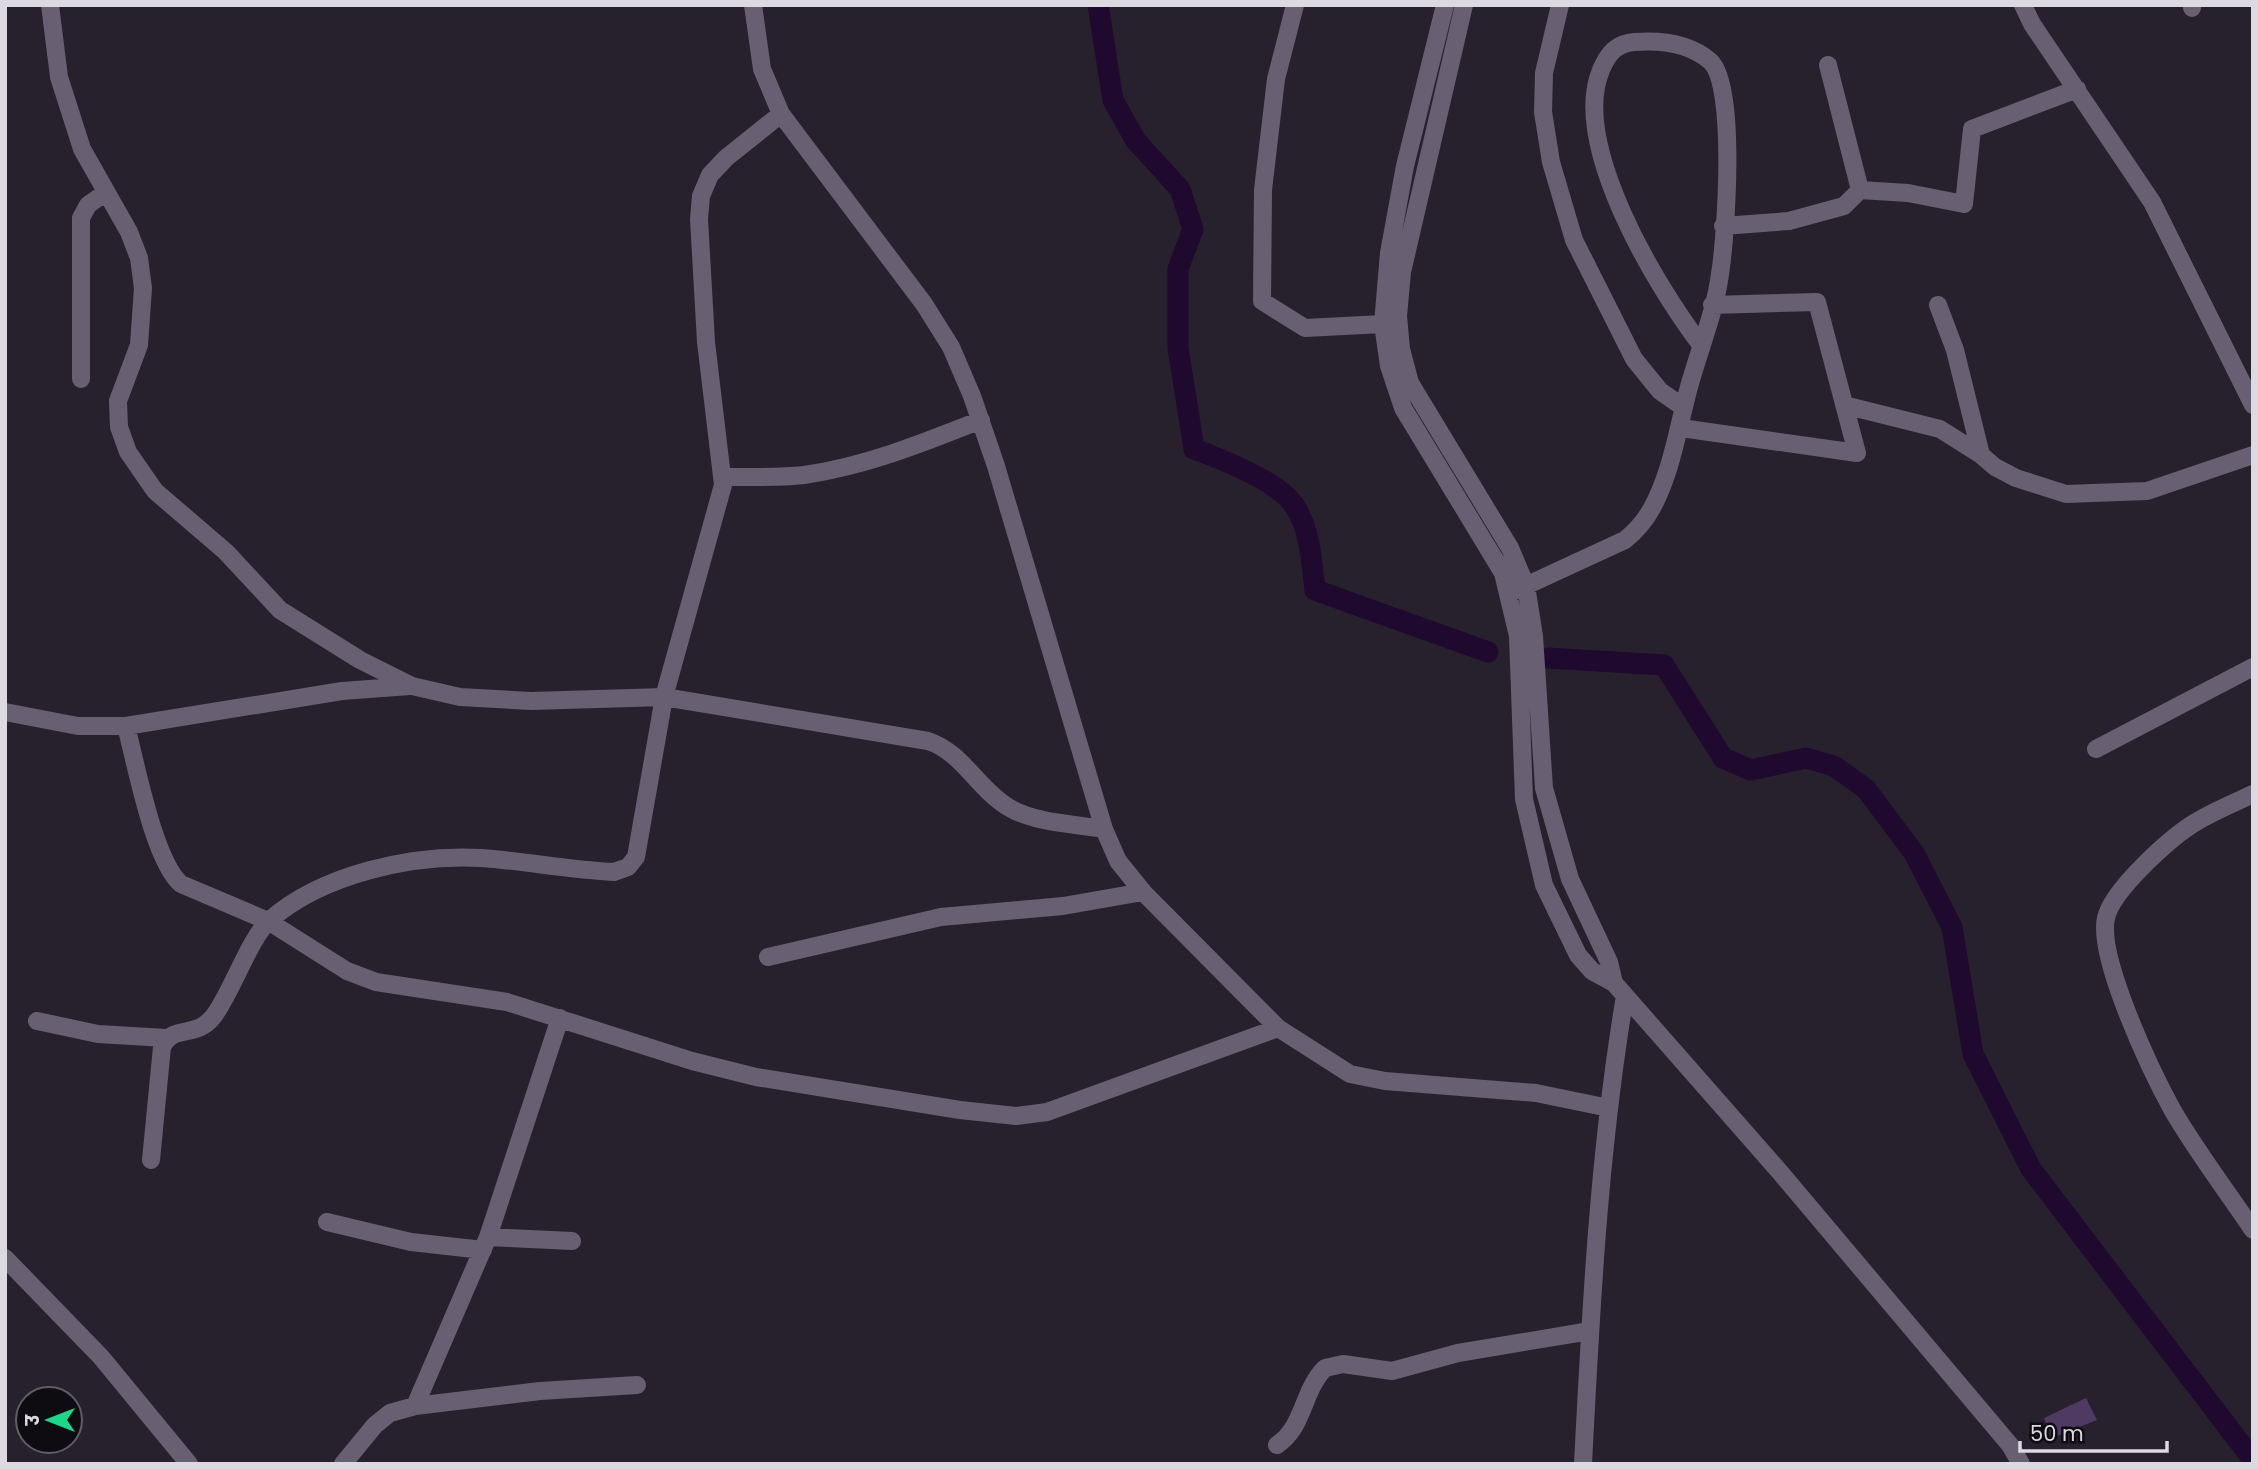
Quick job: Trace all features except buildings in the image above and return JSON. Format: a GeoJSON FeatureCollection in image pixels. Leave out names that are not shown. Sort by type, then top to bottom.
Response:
{"type":"FeatureCollection","features":[{"type":"Feature","properties":{"kind":"street"},"geometry":{"type":"LineString","coordinates":[[50,5],[59,77],[82,149],[129,232],[139,258],[143,288],[139,345],[118,401],[119,427],[128,453],[155,491],[226,552],[280,610],[360,660],[412,686],[460,697],[531,701],[664,697],[928,741],[951,752],[990,794],[1009,808],[1027,816],[1104,829]]}},
{"type":"Feature","properties":{"kind":"street"},"geometry":{"type":"LineString","coordinates":[[753,5],[762,69],[781,114],[924,304],[951,347],[981,420],[1104,829],[1118,861],[1143,892],[1279,1028],[1350,1074],[1385,1081],[1536,1093],[1609,1108]]}},
{"type":"Feature","properties":{"kind":"street"},"geometry":{"type":"LineString","coordinates":[[1295,5],[1276,79],[1266,166],[1262,301],[1305,328],[1383,324]]}},
{"type":"Feature","properties":{"kind":"street"},"geometry":{"type":"LineString","coordinates":[[1446,5],[1405,166],[1389,253],[1383,324],[1389,366],[1403,408],[1482,534],[1503,573],[1518,636],[1524,799],[1544,885],[1578,955],[1592,971],[1620,989],[1779,1171],[2010,1445],[2021,1464]]}},
{"type":"Feature","properties":{"kind":"street"},"geometry":{"type":"LineString","coordinates":[[1464,5],[1402,272],[1398,316],[1401,348],[1410,383],[1510,548],[1526,586],[1534,636],[1544,788],[1570,879],[1620,989],[1590,1331],[1583,1464]]}},
{"type":"Feature","properties":{"kind":"street"},"geometry":{"type":"LineString","coordinates":[[1560,5],[1544,73],[1543,112],[1551,162],[1574,240],[1634,359],[1660,391],[1684,407]]}},
{"type":"Feature","properties":{"kind":"street"},"geometry":{"type":"LineString","coordinates":[[2023,5],[2032,24],[2152,202],[2253,404]]}},
{"type":"Feature","properties":{"kind":"street"},"geometry":{"type":"LineString","coordinates":[[1508,594],[1625,540],[1638,530],[1653,508],[1681,428],[1684,407],[1712,305],[1720,275],[1728,142],[1723,80],[1713,64],[1683,45],[1644,41],[1616,47],[1606,58],[1599,75],[1595,106],[1596,139],[1616,197],[1650,265],[1679,316],[1701,345]]}},
{"type":"Feature","properties":{"kind":"street"},"geometry":{"type":"LineString","coordinates":[[1828,65],[1860,190]]}},
{"type":"Feature","properties":{"kind":"street"},"geometry":{"type":"LineString","coordinates":[[1723,226],[1789,221],[1844,206],[1860,190],[1908,193],[1964,204],[1972,129],[2077,89]]}},
{"type":"Feature","properties":{"kind":"street"},"geometry":{"type":"LineString","coordinates":[[37,1021],[98,1034],[166,1038],[173,1033],[191,1033],[213,1016],[268,921],[311,893],[381,866],[478,858],[614,872],[628,867],[636,858],[664,697],[716,512],[722,477],[706,342],[699,219],[701,196],[710,175],[726,158],[781,114]]}},
{"type":"Feature","properties":{"kind":"street"},"geometry":{"type":"LineString","coordinates":[[81,379],[81,218],[88,205],[105,193]]}},
{"type":"Feature","properties":{"kind":"street"},"geometry":{"type":"LineString","coordinates":[[1681,428],[1857,453],[1817,302],[1712,305]]}},
{"type":"Feature","properties":{"kind":"street"},"geometry":{"type":"LineString","coordinates":[[1938,305],[1955,350],[1981,455]]}},
{"type":"Feature","properties":{"kind":"street"},"geometry":{"type":"LineString","coordinates":[[1844,405],[1940,429],[1995,467],[2016,478],[2066,494],[2104,495],[2147,491],[2173,485],[2253,455]]}},
{"type":"Feature","properties":{"kind":"street"},"geometry":{"type":"LineString","coordinates":[[722,477],[782,477],[829,470],[901,452],[981,420]]}},
{"type":"Feature","properties":{"kind":"street"},"geometry":{"type":"LineString","coordinates":[[2096,749],[2253,667]]}},
{"type":"Feature","properties":{"kind":"street"},"geometry":{"type":"LineString","coordinates":[[5,712],[78,726],[125,726],[342,691],[412,686]]}},
{"type":"Feature","properties":{"kind":"street"},"geometry":{"type":"LineString","coordinates":[[125,726],[159,847],[173,878],[181,884],[268,921],[347,971],[376,982],[466,993],[560,1018],[680,1058],[756,1077],[960,1110],[1016,1116],[1047,1112],[1279,1028]]}},
{"type":"Feature","properties":{"kind":"street"},"geometry":{"type":"LineString","coordinates":[[2253,794],[2194,823],[2140,871],[2115,898],[2106,917],[2105,939],[2117,989],[2173,1110],[2253,1230]]}},
{"type":"Feature","properties":{"kind":"street"},"geometry":{"type":"LineString","coordinates":[[768,957],[941,917],[1063,906],[1143,892]]}},
{"type":"Feature","properties":{"kind":"street"},"geometry":{"type":"LineString","coordinates":[[415,1406],[485,1243],[560,1018]]}},
{"type":"Feature","properties":{"kind":"street"},"geometry":{"type":"LineString","coordinates":[[151,1160],[161,1057],[166,1038]]}},
{"type":"Feature","properties":{"kind":"street"},"geometry":{"type":"LineString","coordinates":[[327,1222],[411,1242],[572,1241]]}},
{"type":"Feature","properties":{"kind":"street"},"geometry":{"type":"LineString","coordinates":[[5,1258],[101,1357],[189,1464]]}},
{"type":"Feature","properties":{"kind":"street"},"geometry":{"type":"LineString","coordinates":[[1277,1445],[1293,1432],[1311,1386],[1325,1368],[1343,1364],[1392,1371],[1458,1353],[1590,1331]]}},
{"type":"Feature","properties":{"kind":"street"},"geometry":{"type":"LineString","coordinates":[[343,1464],[375,1425],[390,1413],[415,1406],[540,1391],[637,1385]]}},
{"type":"Feature","properties":{"kind":"waterway"},"geometry":{"type":"LineString","coordinates":[[1098,5],[1113,100],[1136,141],[1180,189],[1193,229],[1178,269],[1178,348],[1194,449],[1262,479],[1294,505],[1307,535],[1315,590],[1488,652]]}},
{"type":"Feature","properties":{"kind":"waterway"},"geometry":{"type":"LineString","coordinates":[[1548,658],[1664,665],[1723,758],[1751,770],[1806,758],[1834,766],[1866,789],[1914,853],[1952,927],[1973,1054],[2031,1169],[2253,1460]]}}]}
